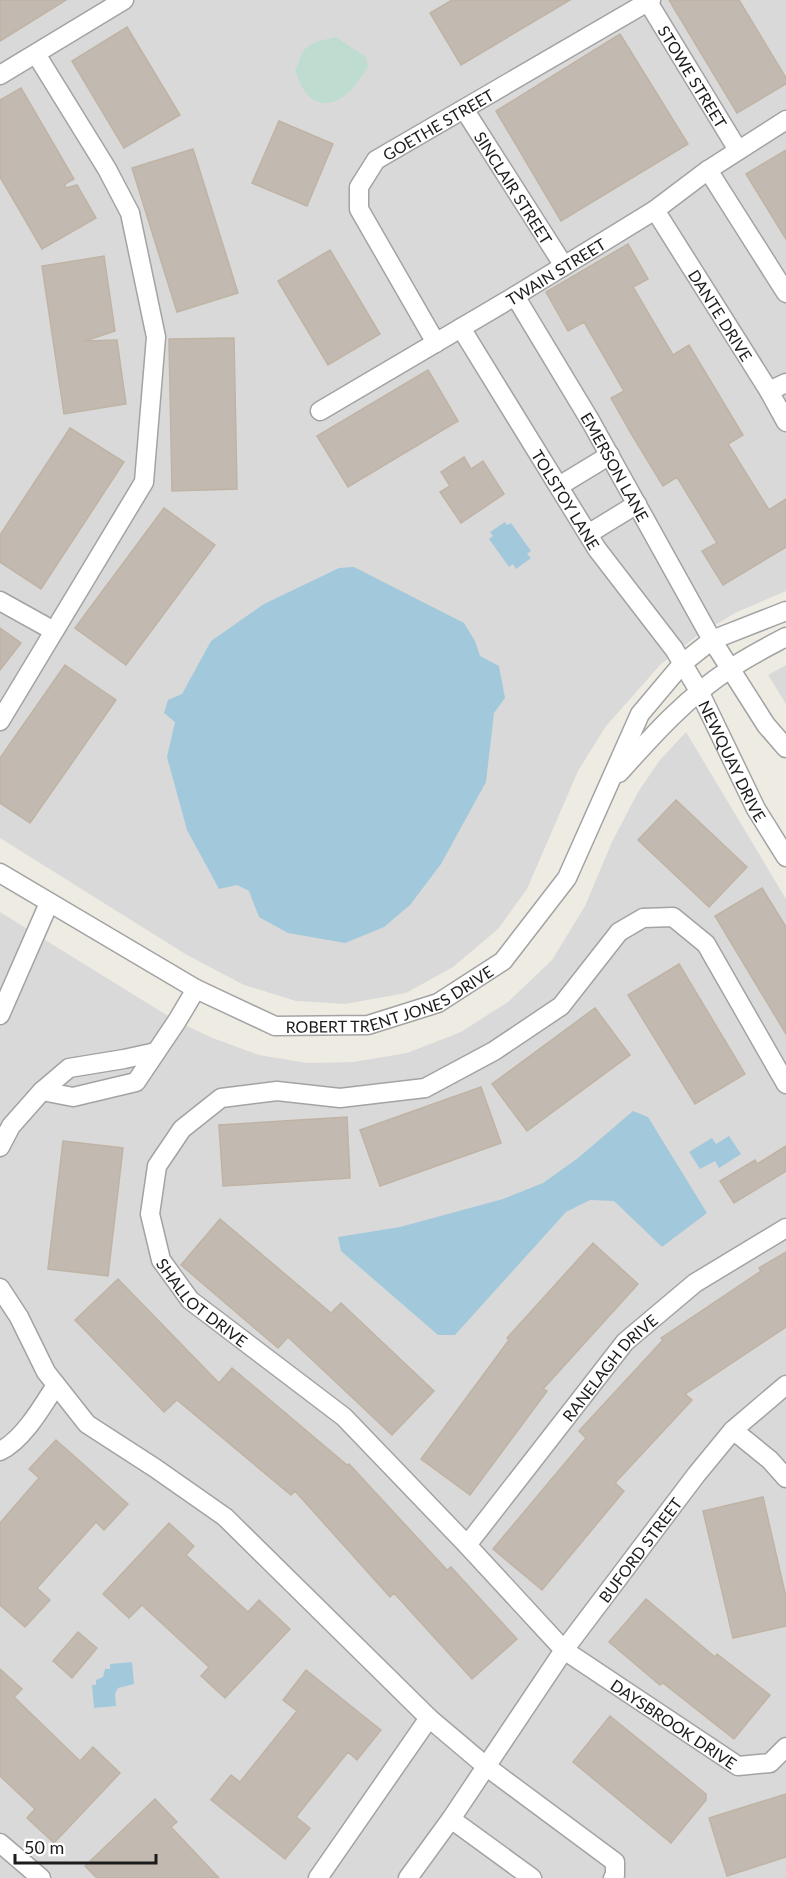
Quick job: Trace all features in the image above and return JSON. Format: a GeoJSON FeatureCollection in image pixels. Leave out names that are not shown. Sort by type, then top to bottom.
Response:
{"type":"FeatureCollection","features":[{"type":"Feature","properties":{"kind":"street"},"geometry":{"type":"LineString","coordinates":[[0,75],[123,0]]}},
{"type":"Feature","properties":{"kind":"street","name":"GOETHE STREET"},"geometry":{"type":"LineString","coordinates":[[436,343],[358,209],[359,187],[376,160],[650,1]]}},
{"type":"Feature","properties":{"kind":"street","name":"STOWE STREET"},"geometry":{"type":"LineString","coordinates":[[650,1],[738,150]]}},
{"type":"Feature","properties":{"kind":"street"},"geometry":{"type":"LineString","coordinates":[[0,721],[144,482],[156,337],[130,213],[36,54]]}},
{"type":"Feature","properties":{"kind":"street","name":"SINCLAIR STREET"},"geometry":{"type":"LineString","coordinates":[[464,109],[564,266]]}},
{"type":"Feature","properties":{"kind":"street","name":"TWAIN STREET"},"geometry":{"type":"LineString","coordinates":[[320,411],[462,328],[655,210],[708,170],[786,120]]}},
{"type":"Feature","properties":{"kind":"street"},"geometry":{"type":"LineString","coordinates":[[708,170],[786,293]]}},
{"type":"Feature","properties":{"kind":"street","name":"DANTE DRIVE"},"geometry":{"type":"LineString","coordinates":[[655,210],[769,391],[786,422]]}},
{"type":"Feature","properties":{"kind":"street","name":"EMERSON LANE"},"geometry":{"type":"LineString","coordinates":[[515,296],[610,456],[712,640]]}},
{"type":"Feature","properties":{"kind":"street","name":"TOLSTOY LANE"},"geometry":{"type":"LineString","coordinates":[[462,328],[597,549],[674,649],[682,663]]}},
{"type":"Feature","properties":{"kind":"street"},"geometry":{"type":"LineString","coordinates":[[769,391],[786,383]]}},
{"type":"Feature","properties":{"kind":"street"},"geometry":{"type":"LineString","coordinates":[[559,486],[610,456]]}},
{"type":"Feature","properties":{"kind":"street"},"geometry":{"type":"LineString","coordinates":[[588,534],[637,504]]}},
{"type":"Feature","properties":{"kind":"street"},"geometry":{"type":"LineString","coordinates":[[0,601],[54,631]]}},
{"type":"Feature","properties":{"kind":"street","name":"ROBERT TRENT JONES DRIVE"},"geometry":{"type":"LineString","coordinates":[[0,873],[196,989],[275,1026],[368,1025],[438,1003],[503,961],[567,878],[640,714],[682,663],[712,640],[786,611]]}},
{"type":"Feature","properties":{"kind":"street","name":"ROBERT TRENT JONES DRIVE"},"geometry":{"type":"LineString","coordinates":[[606,788],[652,736],[699,691],[731,668],[786,637]]}},
{"type":"Feature","properties":{"kind":"street"},"geometry":{"type":"LineString","coordinates":[[712,640],[766,725],[786,748]]}},
{"type":"Feature","properties":{"kind":"street","name":"NEWQUAY DRIVE"},"geometry":{"type":"LineString","coordinates":[[682,663],[699,691],[756,809],[784,850]]}},
{"type":"Feature","properties":{"kind":"street"},"geometry":{"type":"LineString","coordinates":[[0,1015],[49,903]]}},
{"type":"Feature","properties":{"kind":"street","name":"SHALLOT DRIVE"},"geometry":{"type":"LineString","coordinates":[[564,1650],[344,1417],[190,1300],[161,1260],[150,1214],[157,1166],[182,1129],[221,1098],[278,1091],[339,1098],[425,1088],[494,1051],[561,1006],[619,932],[643,918],[673,916],[706,944],[786,1084]]}},
{"type":"Feature","properties":{"kind":"street"},"geometry":{"type":"LineString","coordinates":[[42,1091],[73,1097],[135,1082],[177,1022],[196,989]]}},
{"type":"Feature","properties":{"kind":"street"},"geometry":{"type":"LineString","coordinates":[[0,1147],[10,1126],[42,1091],[69,1068],[156,1052]]}},
{"type":"Feature","properties":{"kind":"street"},"geometry":{"type":"LineString","coordinates":[[91,1064],[96,1092]]}},
{"type":"Feature","properties":{"kind":"street","name":"RANELAGH DRIVE"},"geometry":{"type":"LineString","coordinates":[[467,1545],[625,1342],[694,1283],[786,1228]]}},
{"type":"Feature","properties":{"kind":"street"},"geometry":{"type":"LineString","coordinates":[[0,1288],[19,1317],[46,1372],[87,1424],[225,1517],[429,1718],[487,1767],[615,1862],[613,1878]]}},
{"type":"Feature","properties":{"kind":"street"},"geometry":{"type":"LineString","coordinates":[[0,1451],[9,1447],[37,1415],[56,1385]]}},
{"type":"Feature","properties":{"kind":"street","name":"BUFORD STREET"},"geometry":{"type":"LineString","coordinates":[[408,1878],[451,1820],[564,1650],[696,1475],[733,1430],[786,1385]]}},
{"type":"Feature","properties":{"kind":"street"},"geometry":{"type":"LineString","coordinates":[[733,1430],[770,1460],[786,1478]]}},
{"type":"Feature","properties":{"kind":"street","name":"DAYSBROOK DRIVE"},"geometry":{"type":"LineString","coordinates":[[564,1650],[738,1766],[770,1763],[786,1747]]}},
{"type":"Feature","properties":{"kind":"street"},"geometry":{"type":"LineString","coordinates":[[318,1878],[429,1718]]}},
{"type":"Feature","properties":{"kind":"street"},"geometry":{"type":"LineString","coordinates":[[451,1820],[532,1878]]}},
{"type":"Feature","properties":{"kind":"street"},"geometry":{"type":"LineString","coordinates":[[0,1843],[41,1878]]}},
{"type":"Feature","properties":{"kind":"shaded area"},"geometry":{"type":"Polygon","coordinates":[[[0,0],[786,0],[786,591],[735,613],[697,636],[661,664],[606,726],[578,771],[527,889],[498,929],[453,967],[406,993],[345,1004],[296,1001],[244,985],[187,955],[0,838],[0,0]]]}},
{"type":"Feature","properties":{"kind":"shaded area"},"geometry":{"type":"Polygon","coordinates":[[[786,665],[786,704],[768,675],[786,665]]]}},
{"type":"Feature","properties":{"kind":"shaded area"},"geometry":{"type":"Polygon","coordinates":[[[686,732],[786,899],[786,1878],[0,1878],[0,912],[173,1019],[210,1037],[259,1055],[307,1063],[353,1062],[407,1053],[461,1032],[508,1002],[552,960],[585,906],[612,842],[638,792],[660,760],[686,732]]]}},
{"type":"Feature","properties":{"kind":"green space"},"geometry":{"type":"Polygon","coordinates":[[[336,37],[366,57],[368,67],[347,94],[340,99],[324,103],[316,101],[306,93],[295,69],[307,47],[336,37]]]}},
{"type":"Feature","properties":{"kind":"water"},"geometry":{"type":"Polygon","coordinates":[[[505,522],[507,525],[511,523],[531,551],[527,554],[531,558],[516,569],[513,564],[509,567],[489,539],[493,536],[490,532],[505,522]]]}},
{"type":"Feature","properties":{"kind":"water"},"geometry":{"type":"Polygon","coordinates":[[[354,567],[464,623],[475,641],[480,656],[499,666],[505,698],[494,713],[486,782],[441,864],[410,905],[384,927],[345,943],[288,933],[259,917],[249,891],[237,885],[219,889],[187,830],[167,757],[175,722],[164,713],[168,700],[182,694],[211,641],[264,604],[339,568],[354,567]]]}},
{"type":"Feature","properties":{"kind":"water"},"geometry":{"type":"Polygon","coordinates":[[[633,1111],[648,1117],[707,1213],[662,1247],[614,1201],[590,1200],[566,1212],[455,1335],[438,1335],[341,1251],[338,1237],[400,1227],[503,1199],[543,1183],[578,1158],[633,1111]]]}},
{"type":"Feature","properties":{"kind":"water"},"geometry":{"type":"Polygon","coordinates":[[[729,1136],[741,1154],[719,1168],[715,1161],[700,1169],[689,1152],[712,1138],[716,1144],[729,1136]]]}},
{"type":"Feature","properties":{"kind":"water"},"geometry":{"type":"Polygon","coordinates":[[[132,1662],[134,1684],[118,1688],[115,1694],[116,1706],[94,1708],[92,1685],[96,1685],[96,1680],[103,1677],[105,1669],[110,1669],[110,1664],[132,1662]]]}},
{"type":"Feature","properties":{"kind":"building"},"geometry":{"type":"Polygon","coordinates":[[[0,0],[66,0],[0,41],[0,0]]]}},
{"type":"Feature","properties":{"kind":"building"},"geometry":{"type":"Polygon","coordinates":[[[452,0],[570,0],[461,65],[430,13],[452,0]]]}},
{"type":"Feature","properties":{"kind":"building"},"geometry":{"type":"Polygon","coordinates":[[[669,0],[739,0],[786,78],[786,84],[737,113],[669,0]]]}},
{"type":"Feature","properties":{"kind":"building"},"geometry":{"type":"Polygon","coordinates":[[[127,27],[180,115],[124,148],[72,61],[127,27]]]}},
{"type":"Feature","properties":{"kind":"building"},"geometry":{"type":"Polygon","coordinates":[[[620,34],[688,144],[561,221],[496,111],[620,34]]]}},
{"type":"Feature","properties":{"kind":"building"},"geometry":{"type":"Polygon","coordinates":[[[21,88],[74,179],[65,184],[66,188],[77,185],[96,218],[42,249],[0,177],[0,100],[21,88]]]}},
{"type":"Feature","properties":{"kind":"building"},"geometry":{"type":"Polygon","coordinates":[[[279,121],[333,144],[307,206],[252,183],[279,121]]]}},
{"type":"Feature","properties":{"kind":"building"},"geometry":{"type":"Polygon","coordinates":[[[193,149],[238,293],[177,312],[132,168],[193,149]]]}},
{"type":"Feature","properties":{"kind":"building"},"geometry":{"type":"Polygon","coordinates":[[[786,150],[786,239],[746,174],[786,150]]]}},
{"type":"Feature","properties":{"kind":"building"},"geometry":{"type":"Polygon","coordinates":[[[628,244],[648,279],[633,287],[673,355],[689,345],[743,435],[728,444],[769,510],[786,499],[786,547],[723,585],[702,551],[717,543],[677,477],[663,486],[632,435],[611,398],[624,391],[584,322],[568,331],[546,292],[628,244]]]}},
{"type":"Feature","properties":{"kind":"building"},"geometry":{"type":"Polygon","coordinates":[[[330,250],[380,334],[328,365],[278,281],[330,250]]]}},
{"type":"Feature","properties":{"kind":"building"},"geometry":{"type":"Polygon","coordinates":[[[104,256],[115,331],[85,341],[117,340],[126,404],[64,414],[42,266],[104,256]]]}},
{"type":"Feature","properties":{"kind":"building"},"geometry":{"type":"Polygon","coordinates":[[[234,338],[237,489],[172,491],[169,339],[234,338]]]}},
{"type":"Feature","properties":{"kind":"building"},"geometry":{"type":"Polygon","coordinates":[[[428,370],[458,421],[348,487],[317,436],[428,370]]]}},
{"type":"Feature","properties":{"kind":"building"},"geometry":{"type":"Polygon","coordinates":[[[70,428],[124,462],[41,589],[0,562],[0,535],[70,428]]]}},
{"type":"Feature","properties":{"kind":"building"},"geometry":{"type":"Polygon","coordinates":[[[464,457],[471,469],[483,461],[504,494],[461,523],[440,492],[450,486],[441,472],[464,457]]]}},
{"type":"Feature","properties":{"kind":"building"},"geometry":{"type":"Polygon","coordinates":[[[164,508],[215,545],[126,665],[75,628],[164,508]]]}},
{"type":"Feature","properties":{"kind":"building"},"geometry":{"type":"Polygon","coordinates":[[[0,628],[21,643],[0,670],[0,628]]]}},
{"type":"Feature","properties":{"kind":"building"},"geometry":{"type":"Polygon","coordinates":[[[65,665],[116,700],[30,823],[0,803],[0,758],[65,665]]]}},
{"type":"Feature","properties":{"kind":"building"},"geometry":{"type":"Polygon","coordinates":[[[676,800],[747,867],[709,907],[638,840],[676,800]]]}},
{"type":"Feature","properties":{"kind":"building"},"geometry":{"type":"Polygon","coordinates":[[[762,888],[786,927],[786,1034],[715,916],[762,888]]]}},
{"type":"Feature","properties":{"kind":"building"},"geometry":{"type":"Polygon","coordinates":[[[679,964],[745,1074],[695,1104],[628,995],[679,964]]]}},
{"type":"Feature","properties":{"kind":"building"},"geometry":{"type":"Polygon","coordinates":[[[595,1008],[630,1055],[527,1131],[492,1084],[595,1008]]]}},
{"type":"Feature","properties":{"kind":"building"},"geometry":{"type":"Polygon","coordinates":[[[481,1087],[501,1143],[380,1186],[360,1130],[481,1087]]]}},
{"type":"Feature","properties":{"kind":"building"},"geometry":{"type":"Polygon","coordinates":[[[347,1117],[350,1178],[223,1186],[219,1125],[347,1117]]]}},
{"type":"Feature","properties":{"kind":"building"},"geometry":{"type":"Polygon","coordinates":[[[63,1141],[123,1148],[108,1276],[48,1269],[63,1141]]]}},
{"type":"Feature","properties":{"kind":"building"},"geometry":{"type":"Polygon","coordinates":[[[786,1146],[786,1171],[734,1203],[720,1181],[755,1160],[757,1164],[786,1146]]]}},
{"type":"Feature","properties":{"kind":"building"},"geometry":{"type":"Polygon","coordinates":[[[220,1219],[331,1313],[341,1303],[434,1391],[392,1435],[288,1337],[278,1348],[181,1265],[220,1219]]]}},
{"type":"Feature","properties":{"kind":"building"},"geometry":{"type":"Polygon","coordinates":[[[593,1243],[638,1284],[543,1389],[547,1391],[470,1495],[421,1459],[509,1340],[507,1338],[593,1243]]]}},
{"type":"Feature","properties":{"kind":"building"},"geometry":{"type":"Polygon","coordinates":[[[786,1252],[786,1327],[685,1394],[692,1400],[615,1483],[624,1491],[542,1590],[493,1549],[586,1438],[579,1431],[663,1340],[661,1338],[761,1271],[759,1268],[786,1252]]]}},
{"type":"Feature","properties":{"kind":"building"},"geometry":{"type":"Polygon","coordinates":[[[118,1279],[219,1383],[232,1368],[347,1465],[349,1464],[447,1570],[451,1567],[517,1639],[472,1679],[394,1593],[390,1597],[295,1491],[291,1495],[177,1400],[164,1412],[75,1320],[118,1279]]]}},
{"type":"Feature","properties":{"kind":"building"},"geometry":{"type":"Polygon","coordinates":[[[56,1440],[128,1504],[104,1530],[96,1522],[37,1588],[50,1600],[25,1627],[0,1605],[0,1523],[39,1478],[29,1469],[56,1440]]]}},
{"type":"Feature","properties":{"kind":"building"},"geometry":{"type":"Polygon","coordinates":[[[763,1497],[786,1597],[786,1626],[733,1638],[703,1511],[763,1497]]]}},
{"type":"Feature","properties":{"kind":"building"},"geometry":{"type":"Polygon","coordinates":[[[169,1523],[194,1546],[186,1555],[248,1612],[259,1600],[290,1629],[225,1698],[201,1676],[209,1667],[142,1605],[129,1618],[103,1594],[169,1523]]]}},
{"type":"Feature","properties":{"kind":"building"},"geometry":{"type":"Polygon","coordinates":[[[646,1599],[715,1657],[717,1654],[770,1695],[734,1739],[663,1683],[660,1685],[609,1642],[646,1599]]]}},
{"type":"Feature","properties":{"kind":"building"},"geometry":{"type":"Polygon","coordinates":[[[78,1632],[97,1648],[72,1678],[53,1661],[78,1632]]]}},
{"type":"Feature","properties":{"kind":"building"},"geometry":{"type":"Polygon","coordinates":[[[0,1669],[22,1689],[14,1697],[80,1761],[93,1747],[120,1773],[54,1843],[27,1818],[35,1809],[0,1776],[0,1669]]]}},
{"type":"Feature","properties":{"kind":"building"},"geometry":{"type":"Polygon","coordinates":[[[306,1670],[381,1730],[357,1760],[348,1752],[296,1817],[310,1828],[285,1859],[211,1800],[231,1775],[240,1782],[297,1711],[283,1700],[306,1670]]]}},
{"type":"Feature","properties":{"kind":"building"},"geometry":{"type":"Polygon","coordinates":[[[610,1716],[706,1794],[706,1800],[671,1843],[573,1762],[610,1716]]]}},
{"type":"Feature","properties":{"kind":"building"},"geometry":{"type":"Polygon","coordinates":[[[786,1794],[786,1857],[727,1876],[709,1818],[786,1794]]]}},
{"type":"Feature","properties":{"kind":"building"},"geometry":{"type":"Polygon","coordinates":[[[155,1799],[177,1822],[171,1827],[219,1878],[97,1878],[85,1866],[155,1799]]]}}]}
